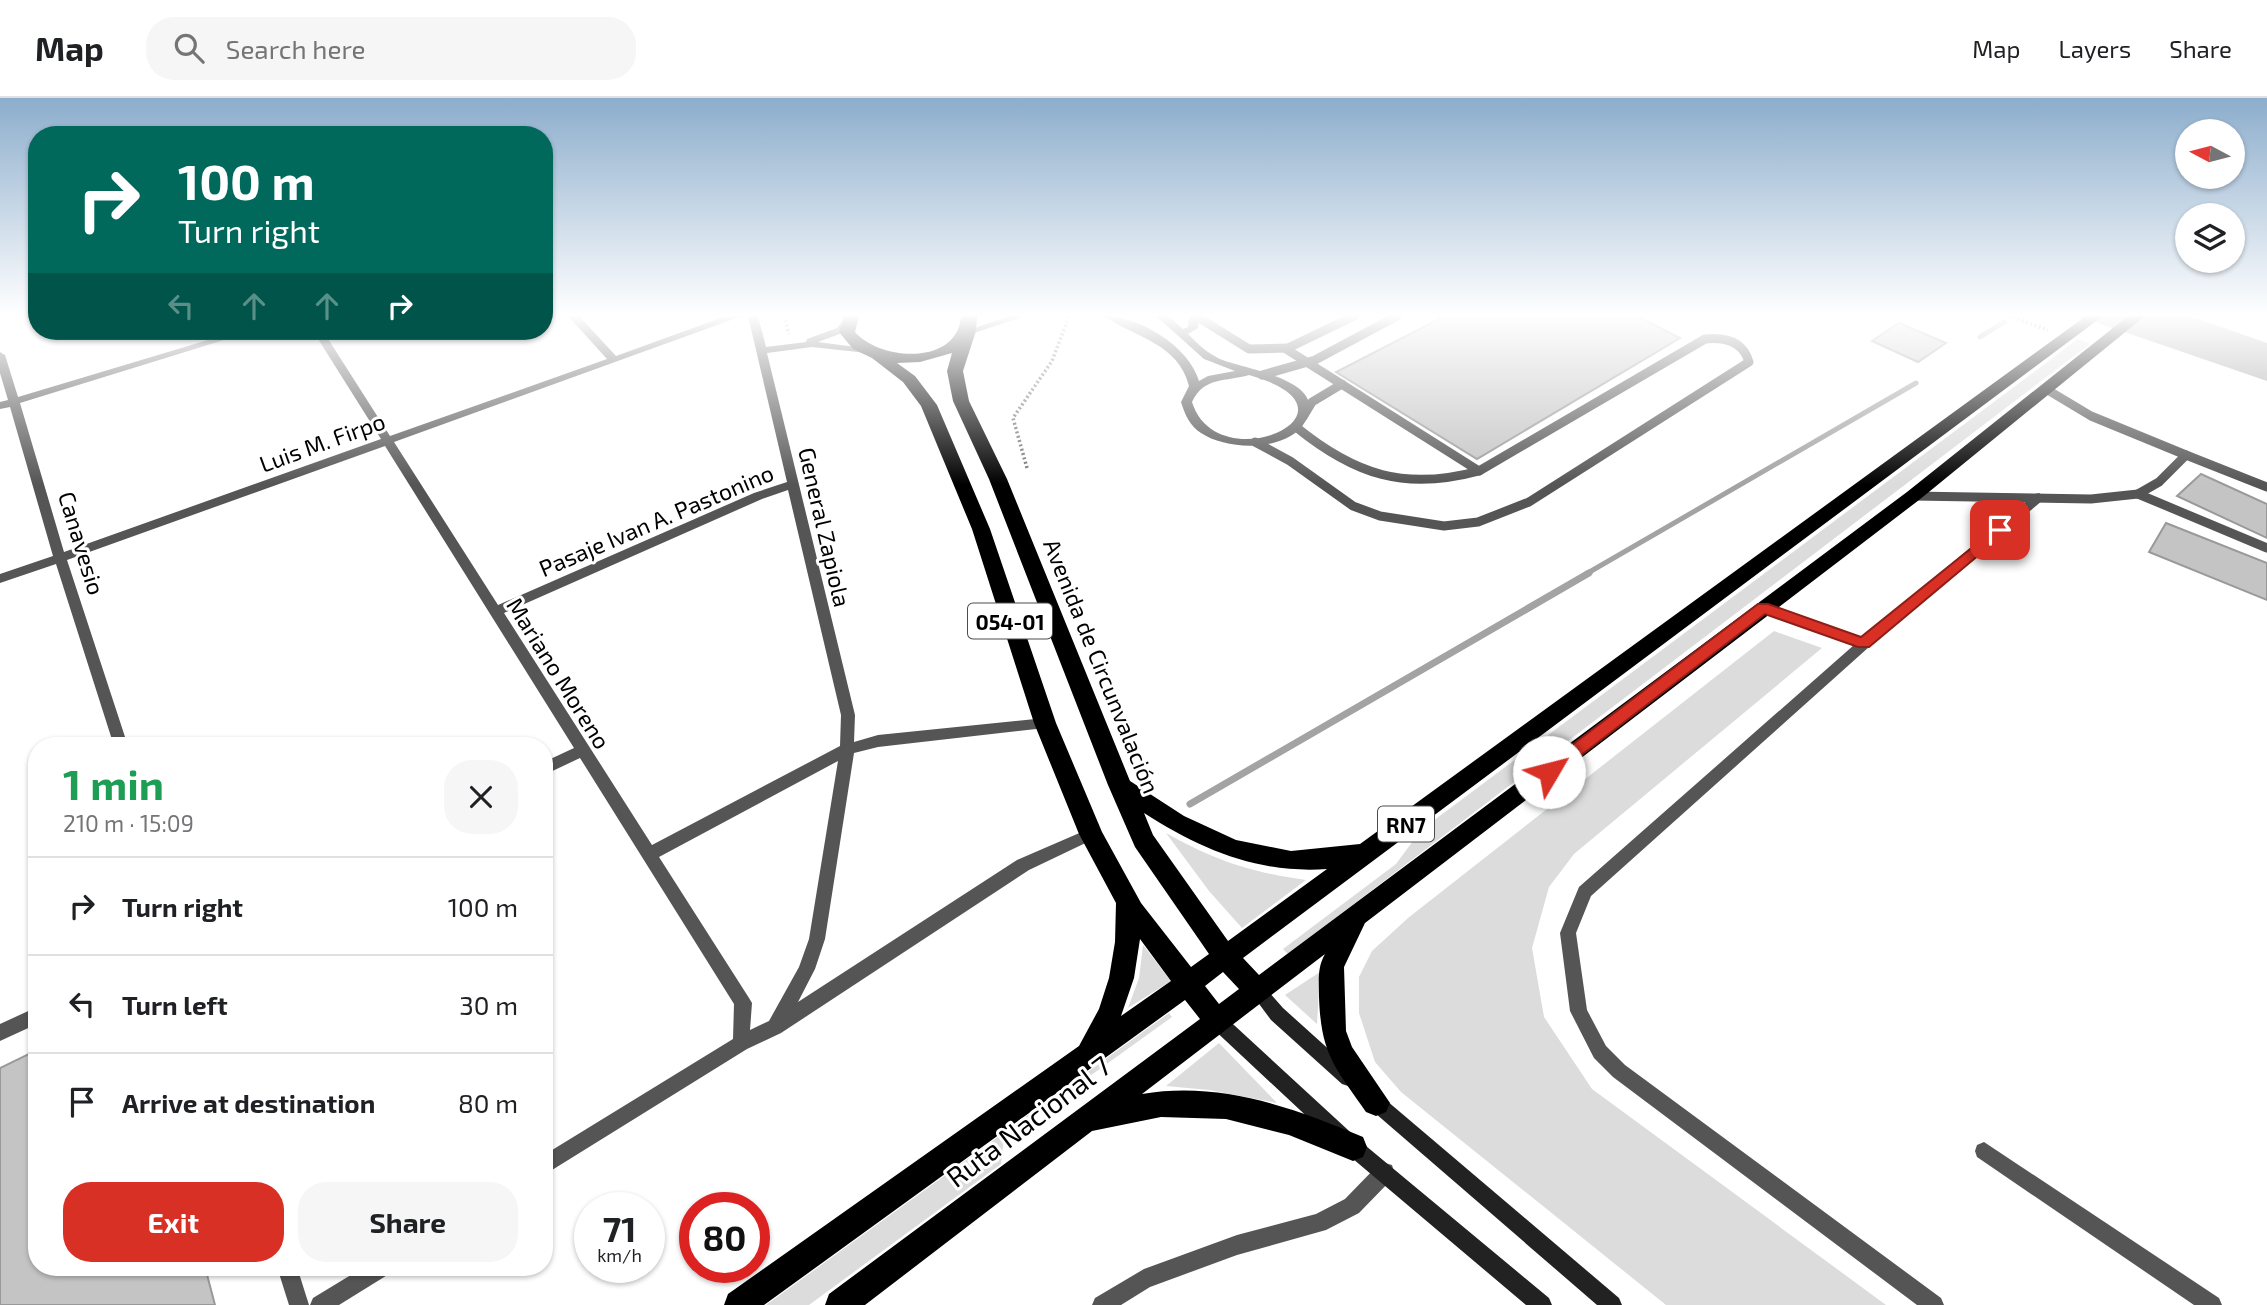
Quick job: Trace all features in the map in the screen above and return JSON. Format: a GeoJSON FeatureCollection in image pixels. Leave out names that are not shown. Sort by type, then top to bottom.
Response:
{"type":"FeatureCollection","features":[{"type":"Feature","properties":{"kind":"highway","name":"054-01"},"geometry":{"type":"LineString","coordinates":[[899,372],[909,379],[929,405],[981,529],[1045,723],[1091,834],[1132,910],[1185,983],[1216,1020]]}},
{"type":"Feature","properties":{"kind":"highway","name":"Avenida de Circunvalación"},"geometry":{"type":"LineString","coordinates":[[955,372],[961,401],[998,479],[1143,840],[1225,957],[1256,989]]}},
{"type":"Feature","properties":{"kind":"highway","name":"RN7"},"geometry":{"type":"LineString","coordinates":[[739,1305],[1185,983],[1225,957],[2022,372]]}},
{"type":"Feature","properties":{"kind":"highway","name":"RN7"},"geometry":{"type":"LineString","coordinates":[[1256,989],[1356,919],[1913,495],[2067,372]]}},
{"type":"Feature","properties":{"kind":"highway"},"geometry":{"type":"LineString","coordinates":[[1119,785],[1192,834],[1243,853],[1288,861],[1326,862],[1367,853]]}},
{"type":"Feature","properties":{"kind":"highway"},"geometry":{"type":"LineString","coordinates":[[1086,1055],[1117,999],[1129,932],[1127,898]]}},
{"type":"Feature","properties":{"kind":"highway"},"geometry":{"type":"LineString","coordinates":[[1356,919],[1331,967],[1333,1031],[1341,1054],[1376,1103]]}},
{"type":"Feature","properties":{"kind":"highway","name":"Ruta Nacional 7"},"geometry":{"type":"LineString","coordinates":[[840,1305],[1256,989]]}},
{"type":"Feature","properties":{"kind":"highway"},"geometry":{"type":"LineString","coordinates":[[1076,1126],[1143,1104],[1198,1102],[1271,1115],[1353,1147]]}},
{"type":"Feature","properties":{"kind":"main road","name":"054-01"},"geometry":{"type":"LineString","coordinates":[[1256,989],[1277,1014],[1376,1103],[1612,1305]]}},
{"type":"Feature","properties":{"kind":"main road","name":"054-01"},"geometry":{"type":"LineString","coordinates":[[1216,1020],[1353,1147],[1542,1305]]}},
{"type":"Feature","properties":{"kind":"street","name":"Canavesio"},"geometry":{"type":"LineString","coordinates":[[5,372],[118,737]]}},
{"type":"Feature","properties":{"kind":"street"},"geometry":{"type":"LineString","coordinates":[[0,407],[111,372]]}},
{"type":"Feature","properties":{"kind":"street","name":"Mariano Moreno"},"geometry":{"type":"LineString","coordinates":[[345,372],[743,1003],[741,1043]]}},
{"type":"Feature","properties":{"kind":"street","name":"Luis M. Firpo"},"geometry":{"type":"LineString","coordinates":[[0,579],[579,372]]}},
{"type":"Feature","properties":{"kind":"street","name":"General Zapiola"},"geometry":{"type":"LineString","coordinates":[[766,372],[848,715],[847,749],[817,939],[807,969],[775,1027]]}},
{"type":"Feature","properties":{"kind":"street"},"geometry":{"type":"LineString","coordinates":[[1191,372],[1195,387]]}},
{"type":"Feature","properties":{"kind":"street"},"geometry":{"type":"LineString","coordinates":[[1245,373],[1278,380],[1300,397],[1304,407],[1299,422],[1271,440],[1255,442],[1218,438],[1192,422],[1186,412],[1185,402],[1195,387],[1212,377],[1245,373]]}},
{"type":"Feature","properties":{"kind":"street","name":"Pasaje Ivan A. Pastonino"},"geometry":{"type":"LineString","coordinates":[[497,611],[758,496],[793,484]]}},
{"type":"Feature","properties":{"kind":"street"},"geometry":{"type":"LineString","coordinates":[[1934,1305],[1619,1071],[1600,1052],[1579,1011],[1568,933],[1585,892],[1864,644],[2039,497]]}},
{"type":"Feature","properties":{"kind":"street"},"geometry":{"type":"LineString","coordinates":[[1763,608],[1864,644]]}},
{"type":"Feature","properties":{"kind":"street"},"geometry":{"type":"LineString","coordinates":[[648,855],[829,756],[847,749],[878,741],[1045,723]]}},
{"type":"Feature","properties":{"kind":"street"},"geometry":{"type":"LineString","coordinates":[[553,765],[582,751]]}},
{"type":"Feature","properties":{"kind":"street"},"geometry":{"type":"LineString","coordinates":[[553,1160],[741,1043],[775,1027],[1023,865],[1091,834]]}},
{"type":"Feature","properties":{"kind":"street"},"geometry":{"type":"LineString","coordinates":[[0,1033],[28,1019]]}},
{"type":"Feature","properties":{"kind":"street"},"geometry":{"type":"LineString","coordinates":[[1984,1151],[2212,1305]]}},
{"type":"Feature","properties":{"kind":"street"},"geometry":{"type":"LineString","coordinates":[[1102,1305],[1144,1279],[1237,1245],[1319,1223],[1352,1206],[1385,1172]]}},
{"type":"Feature","properties":{"kind":"street"},"geometry":{"type":"LineString","coordinates":[[290,1276],[299,1305]]}},
{"type":"Feature","properties":{"kind":"street"},"geometry":{"type":"LineString","coordinates":[[320,1305],[367,1276]]}},
{"type":"Feature","properties":{"kind":"lane"},"geometry":{"type":"LineString","coordinates":[[1262,375],[1277,372]]}},
{"type":"Feature","properties":{"kind":"lane"},"geometry":{"type":"LineString","coordinates":[[1324,372],[1479,471]]}},
{"type":"Feature","properties":{"kind":"lane"},"geometry":{"type":"LineString","coordinates":[[1342,384],[1312,402],[1299,422],[1335,457],[1380,477],[1434,482],[1479,471],[1648,372]]}},
{"type":"Feature","properties":{"kind":"lane"},"geometry":{"type":"LineString","coordinates":[[1255,442],[1290,461],[1353,506],[1380,516],[1409,523],[1444,526],[1478,522],[1529,502],[1733,372]]}},
{"type":"Feature","properties":{"kind":"lane"},"geometry":{"type":"LineString","coordinates":[[2046,389],[2091,416],[2267,487]]}},
{"type":"Feature","properties":{"kind":"lane"},"geometry":{"type":"LineString","coordinates":[[1913,495],[2091,499],[2138,494],[2159,482],[2186,455]]}},
{"type":"Feature","properties":{"kind":"lane"},"geometry":{"type":"LineString","coordinates":[[2138,494],[2267,548]]}},
{"type":"Feature","properties":{"kind":"path"},"geometry":{"type":"LineString","coordinates":[[1027,468],[1013,418],[1023,397],[1043,372]]}},
{"type":"Feature","properties":{"kind":"shaded area"},"geometry":{"type":"Polygon","coordinates":[[[2033,372],[2053,372],[1288,954],[1283,949],[1396,864],[1421,830],[2033,372]]]}},
{"type":"Feature","properties":{"kind":"shaded area"},"geometry":{"type":"Polygon","coordinates":[[[2242,372],[2267,372],[2267,381],[2242,372]]]}},
{"type":"Feature","properties":{"kind":"shaded area"},"geometry":{"type":"Polygon","coordinates":[[[1774,631],[1822,648],[1574,854],[1549,887],[1532,948],[1544,1017],[1592,1089],[1886,1305],[1666,1305],[1401,1092],[1375,1062],[1359,1013],[1359,977],[1372,951],[1408,918],[1774,631]]]}},
{"type":"Feature","properties":{"kind":"shaded area"},"geometry":{"type":"Polygon","coordinates":[[[1166,833],[1234,864],[1306,880],[1242,928],[1209,891],[1166,833]]]}},
{"type":"Feature","properties":{"kind":"shaded area"},"geometry":{"type":"Polygon","coordinates":[[[1143,945],[1171,981],[1128,1008],[1139,978],[1143,945]]]}},
{"type":"Feature","properties":{"kind":"shaded area"},"geometry":{"type":"Polygon","coordinates":[[[1320,972],[1317,1024],[1285,995],[1320,972]]]}},
{"type":"Feature","properties":{"kind":"shaded area"},"geometry":{"type":"Polygon","coordinates":[[[1169,1013],[1172,1017],[1004,1138],[1001,1164],[809,1305],[766,1305],[1169,1013]]]}},
{"type":"Feature","properties":{"kind":"shaded area"},"geometry":{"type":"Polygon","coordinates":[[[1219,1043],[1277,1103],[1209,1090],[1166,1086],[1219,1043]]]}},
{"type":"Feature","properties":{"kind":"building"},"geometry":{"type":"Polygon","coordinates":[[[1337,372],[1622,372],[1477,459],[1337,372]]]}},
{"type":"Feature","properties":{"kind":"building"},"geometry":{"type":"Polygon","coordinates":[[[2201,474],[2267,504],[2267,538],[2177,496],[2201,474]]]}},
{"type":"Feature","properties":{"kind":"building"},"geometry":{"type":"Polygon","coordinates":[[[2166,523],[2267,563],[2267,600],[2149,552],[2166,523]]]}},
{"type":"Feature","properties":{"kind":"building"},"geometry":{"type":"Polygon","coordinates":[[[28,1054],[28,1276],[207,1276],[215,1305],[0,1305],[0,1068],[28,1054]]]}},
{"type":"Feature","properties":{"kind":"waterway"},"geometry":{"type":"LineString","coordinates":[[1586,574],[1916,383]]}},
{"type":"Feature","properties":{"kind":"waterway"},"geometry":{"type":"LineString","coordinates":[[1190,804],[1589,573]]}},
{"type":"Feature","properties":{"kind":"route"},"geometry":{"type":"LineString","coordinates":[[1549,772],[1763,608],[1864,644],[2000,530]]}}]}
